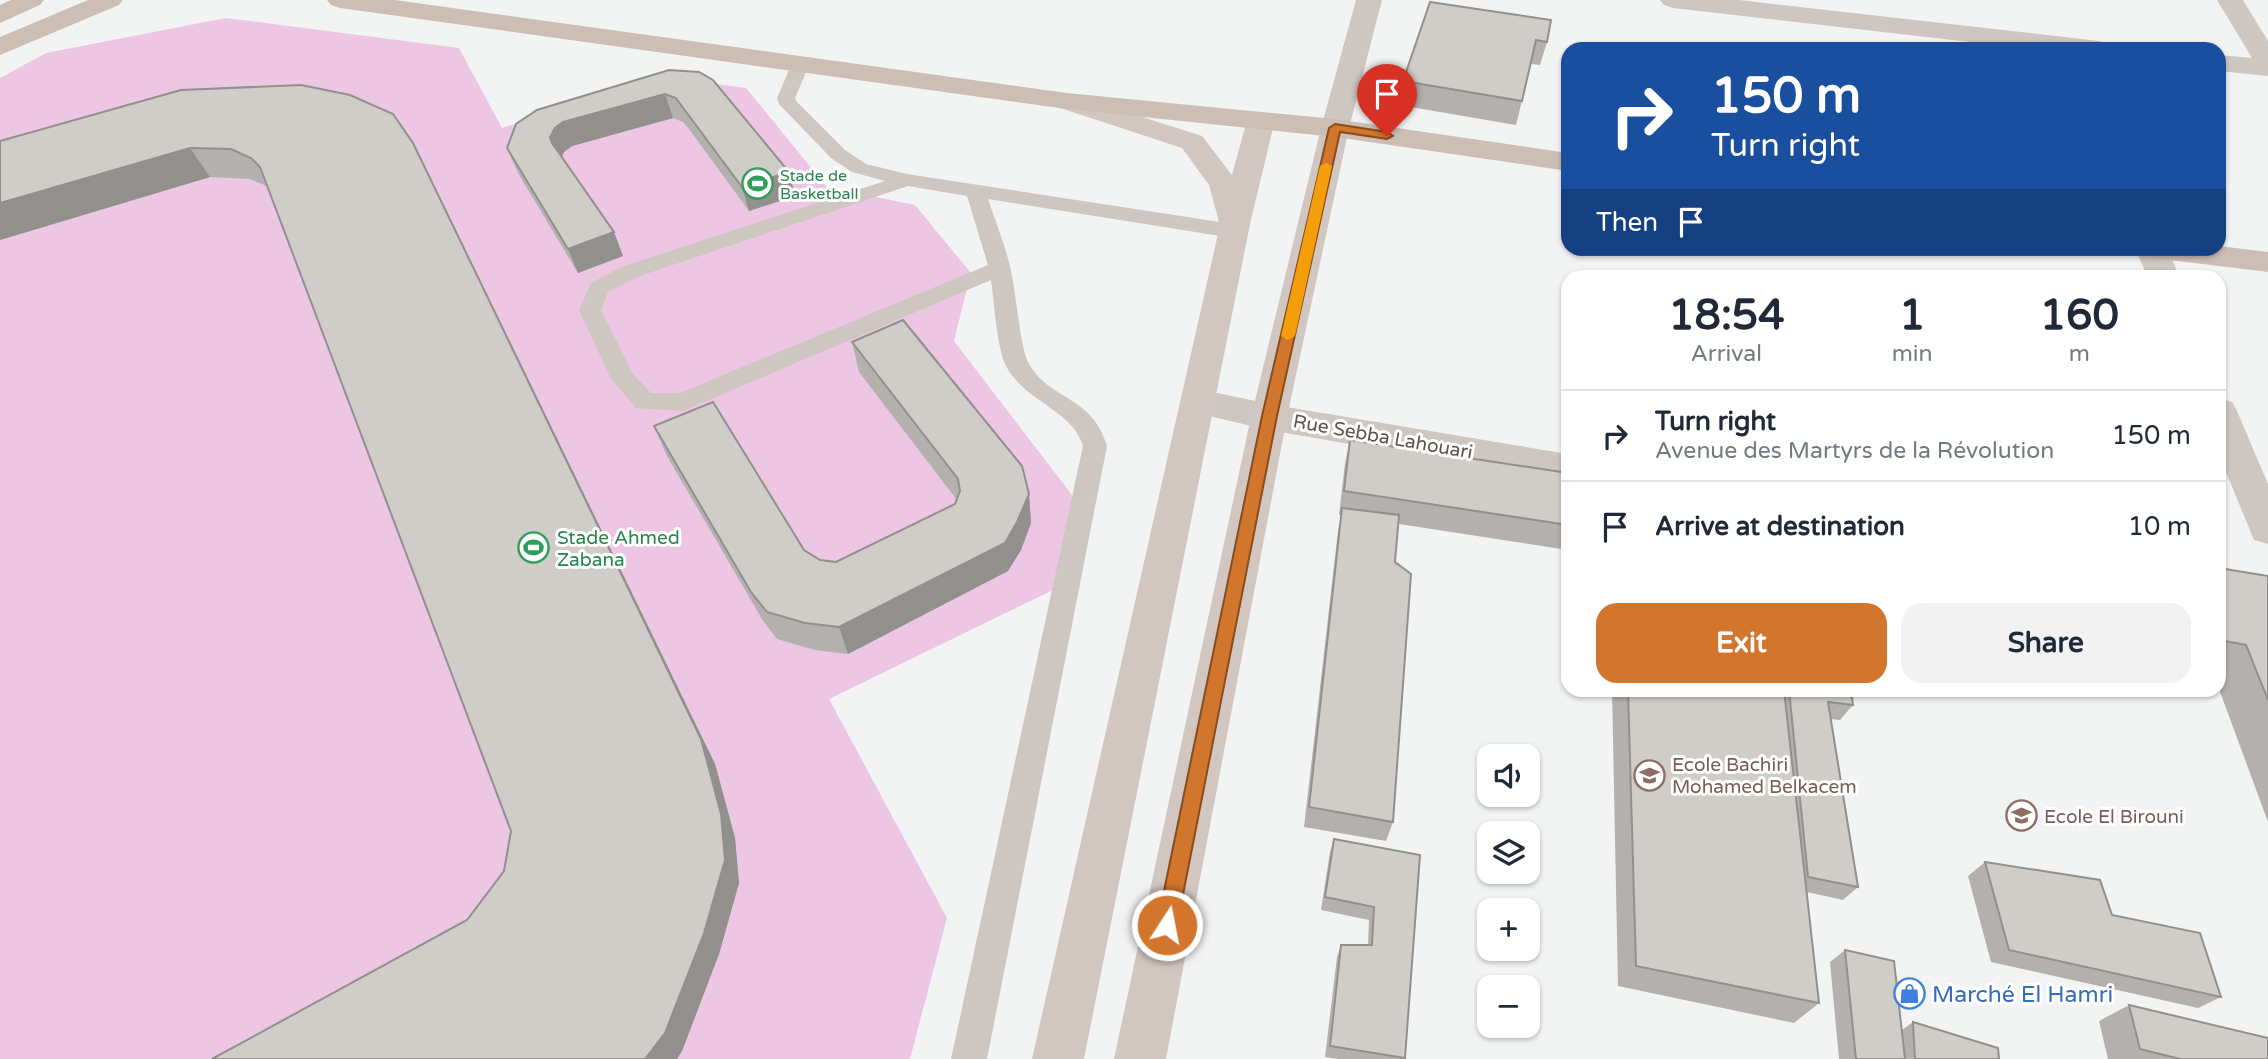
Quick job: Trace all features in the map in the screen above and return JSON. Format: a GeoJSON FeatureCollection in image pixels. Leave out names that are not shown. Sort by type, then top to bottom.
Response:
{"type":"FeatureCollection","features":[{"type":"Feature","properties":{"kind":"main road"},"geometry":{"type":"LineString","coordinates":[[0,15],[32,0]]}},
{"type":"Feature","properties":{"kind":"main road"},"geometry":{"type":"LineString","coordinates":[[0,47],[110,0]]}},
{"type":"Feature","properties":{"kind":"main road"},"geometry":{"type":"LineString","coordinates":[[340,0],[373,1],[1068,101],[1335,128],[1561,161]]}},
{"type":"Feature","properties":{"kind":"main road"},"geometry":{"type":"LineString","coordinates":[[2218,256],[2268,262]]}},
{"type":"Feature","properties":{"kind":"street"},"geometry":{"type":"LineString","coordinates":[[1140,1059],[1269,416],[1335,128],[1369,0]]}},
{"type":"Feature","properties":{"kind":"street"},"geometry":{"type":"LineString","coordinates":[[1673,0],[2038,42]]}},
{"type":"Feature","properties":{"kind":"street"},"geometry":{"type":"LineString","coordinates":[[2230,0],[2268,62]]}},
{"type":"Feature","properties":{"kind":"street"},"geometry":{"type":"LineString","coordinates":[[2226,64],[2268,68]]}},
{"type":"Feature","properties":{"kind":"street"},"geometry":{"type":"LineString","coordinates":[[1068,101],[1192,142],[1224,184],[1234,228]]}},
{"type":"Feature","properties":{"kind":"street"},"geometry":{"type":"LineString","coordinates":[[1058,1059],[1234,228],[1261,120]]}},
{"type":"Feature","properties":{"kind":"street","name":"Rue Sebba Lahouari"},"geometry":{"type":"LineString","coordinates":[[1199,402],[1561,467]]}},
{"type":"Feature","properties":{"kind":"street"},"geometry":{"type":"LineString","coordinates":[[2226,428],[2268,529]]}},
{"type":"Feature","properties":{"kind":"lane"},"geometry":{"type":"LineString","coordinates":[[801,63],[786,98],[788,104],[838,154],[859,168],[907,180],[1234,228]]}},
{"type":"Feature","properties":{"kind":"lane"},"geometry":{"type":"LineString","coordinates":[[907,180],[632,271],[599,288],[590,310],[623,379],[645,402],[683,402],[1000,268]]}},
{"type":"Feature","properties":{"kind":"lane"},"geometry":{"type":"LineString","coordinates":[[969,1059],[1095,446],[1090,428],[1074,413],[1036,388],[1016,363],[1000,268],[975,189]]}},
{"type":"Feature","properties":{"kind":"shaded area","name":"Stade Ahmed Zabana"},"geometry":{"type":"Polygon","coordinates":[[[226,18],[459,48],[502,128],[670,78],[746,88],[827,187],[915,205],[971,273],[954,341],[1082,508],[1055,589],[829,699],[947,918],[910,1059],[0,1059],[0,78],[46,53],[226,18]]]}},
{"type":"Feature","properties":{"kind":"building"},"geometry":{"type":"Polygon","coordinates":[[[1430,2],[1551,20],[1547,42],[1536,40],[1522,101],[1403,81],[1430,2]]]}},
{"type":"Feature","properties":{"kind":"building"},"geometry":{"type":"Polygon","coordinates":[[[669,70],[699,72],[713,80],[789,172],[742,187],[676,98],[665,94],[563,122],[555,128],[550,137],[552,143],[614,232],[568,249],[507,148],[516,124],[537,110],[669,70]]]}},
{"type":"Feature","properties":{"kind":"building"},"geometry":{"type":"Polygon","coordinates":[[[301,85],[350,95],[393,114],[413,143],[701,739],[721,814],[725,860],[704,933],[665,1033],[645,1059],[212,1059],[467,920],[504,871],[511,831],[260,167],[251,158],[231,149],[190,148],[0,203],[0,141],[181,90],[301,85]]]}},
{"type":"Feature","properties":{"kind":"building"},"geometry":{"type":"Polygon","coordinates":[[[903,320],[1022,466],[1029,494],[1017,522],[1005,543],[839,627],[805,623],[767,612],[751,592],[654,426],[713,402],[804,550],[820,560],[836,562],[955,504],[960,491],[958,479],[852,342],[903,320]]]}},
{"type":"Feature","properties":{"kind":"building"},"geometry":{"type":"Polygon","coordinates":[[[1350,440],[1561,472],[1561,524],[1344,491],[1350,440]]]}},
{"type":"Feature","properties":{"kind":"building"},"geometry":{"type":"Polygon","coordinates":[[[1342,508],[1399,515],[1395,562],[1411,574],[1393,822],[1309,807],[1342,508]]]}},
{"type":"Feature","properties":{"kind":"building"},"geometry":{"type":"Polygon","coordinates":[[[2226,569],[2268,576],[2268,700],[2246,645],[2226,641],[2226,569]]]}},
{"type":"Feature","properties":{"kind":"building"},"geometry":{"type":"Polygon","coordinates":[[[1628,697],[1785,697],[1819,1003],[1636,966],[1628,697]]]}},
{"type":"Feature","properties":{"kind":"building"},"geometry":{"type":"Polygon","coordinates":[[[1790,697],[1852,697],[1853,705],[1828,702],[1858,887],[1808,877],[1790,697]]]}},
{"type":"Feature","properties":{"kind":"building"},"geometry":{"type":"Polygon","coordinates":[[[1334,839],[1420,855],[1405,1058],[1330,1046],[1341,945],[1372,945],[1374,907],[1325,897],[1334,839]]]}},
{"type":"Feature","properties":{"kind":"building"},"geometry":{"type":"Polygon","coordinates":[[[1985,862],[2100,880],[2112,915],[2200,933],[2221,997],[2009,950],[1985,862]]]}},
{"type":"Feature","properties":{"kind":"building"},"geometry":{"type":"Polygon","coordinates":[[[1845,950],[1894,961],[1905,1059],[1856,1059],[1845,950]]]}},
{"type":"Feature","properties":{"kind":"building"},"geometry":{"type":"Polygon","coordinates":[[[2129,1005],[2268,1038],[2268,1059],[2180,1059],[2140,1049],[2129,1005]]]}},
{"type":"Feature","properties":{"kind":"building"},"geometry":{"type":"Polygon","coordinates":[[[1913,1022],[1998,1048],[1999,1059],[1915,1059],[1913,1022]]]}},
{"type":"Feature","properties":{"kind":"slow traffic"},"geometry":{"type":"LineString","coordinates":[[1288,336],[1326,166]]}},
{"type":"Feature","properties":{"kind":"place","name":"Stade de Basketball"},"geometry":{"type":"Point","coordinates":[757,184]}},
{"type":"Feature","properties":{"kind":"place","name":"Stade Ahmed Zabana"},"geometry":{"type":"Point","coordinates":[534,548]}},
{"type":"Feature","properties":{"kind":"place","name":"Ecole Bachiri Mohamed Belkacem"},"geometry":{"type":"Point","coordinates":[1649,775]}},
{"type":"Feature","properties":{"kind":"place","name":"Ecole El Birouni"},"geometry":{"type":"Point","coordinates":[2021,816]}},
{"type":"Feature","properties":{"kind":"place","name":"Marché El Hamri"},"geometry":{"type":"Point","coordinates":[1909,994]}},
{"type":"Feature","properties":{"kind":"route"},"geometry":{"type":"LineString","coordinates":[[1167,925],[1269,416],[1335,128],[1387,136]]}}]}
